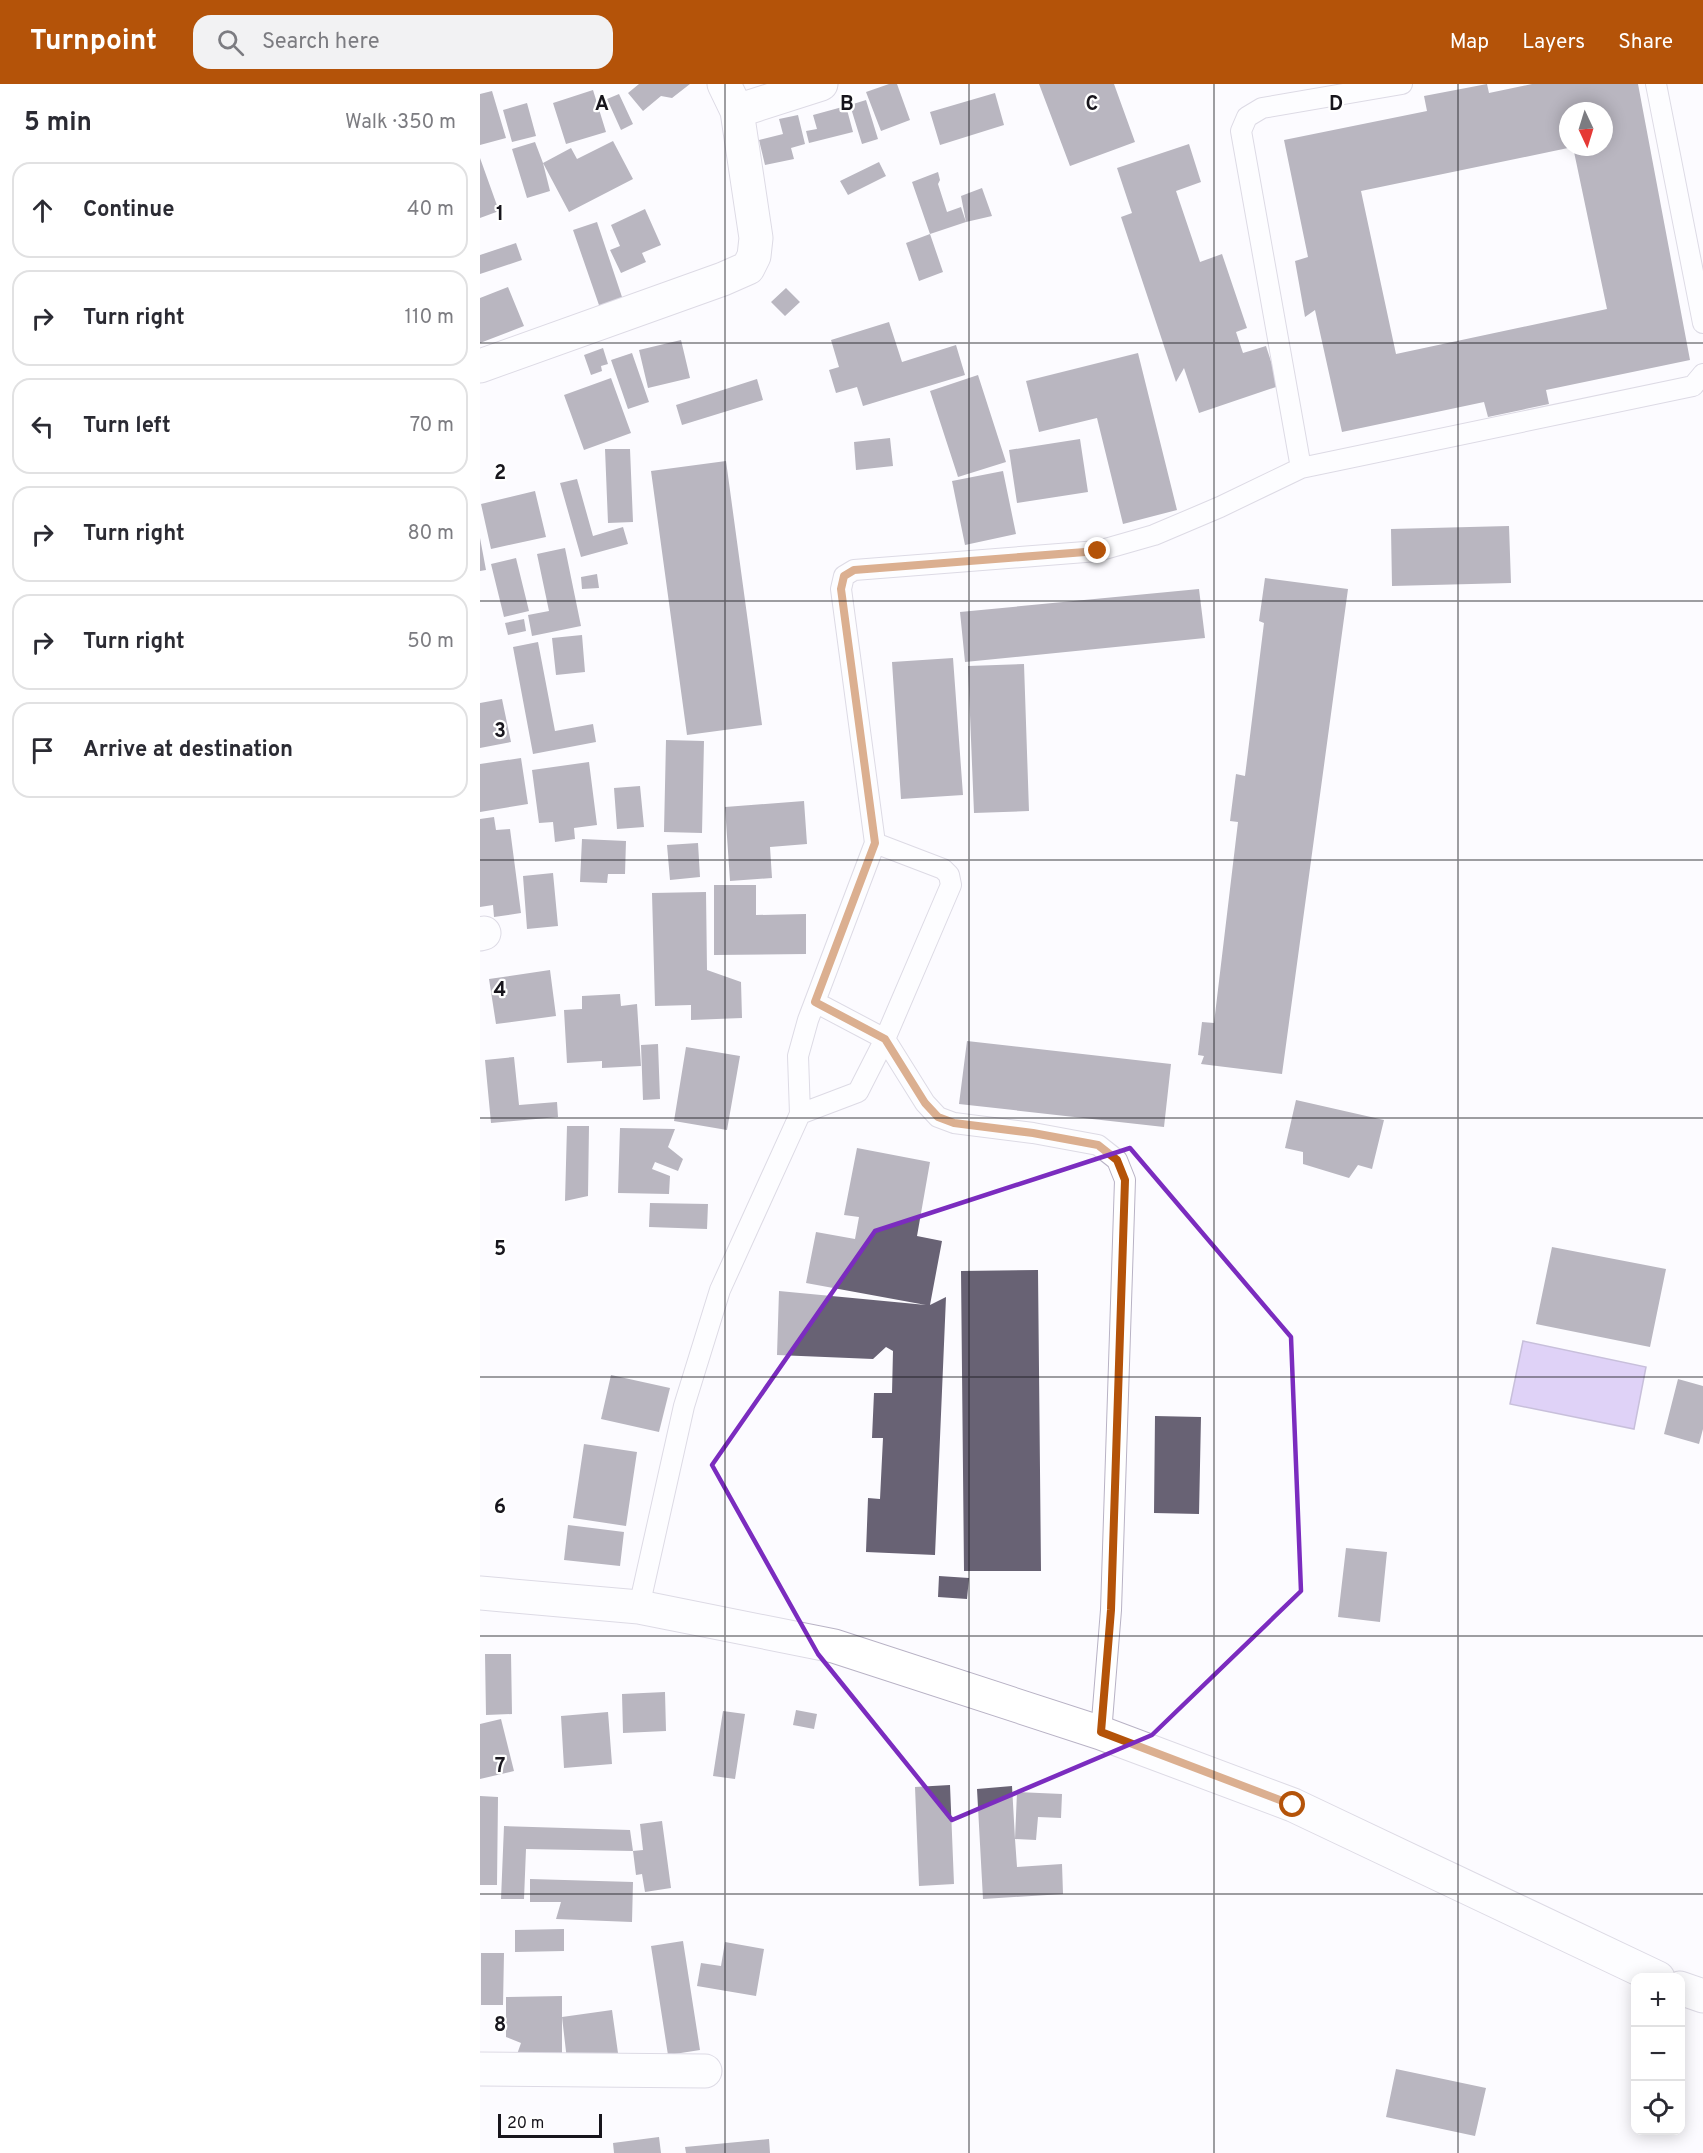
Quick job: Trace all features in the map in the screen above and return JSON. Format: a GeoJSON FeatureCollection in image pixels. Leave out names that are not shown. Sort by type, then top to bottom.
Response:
{"type":"FeatureCollection","features":[{"type":"Feature","properties":{"kind":"street"},"geometry":{"type":"LineString","coordinates":[[480,366],[748,268],[754,256],[756,238],[730,97],[821,84]]}},
{"type":"Feature","properties":{"kind":"street"},"geometry":{"type":"LineString","coordinates":[[480,1593],[639,1607],[834,1646],[1101,1732],[1293,1805],[1650,1973]]}},
{"type":"Feature","properties":{"kind":"street"},"geometry":{"type":"LineString","coordinates":[[1685,1990],[1703,1996]]}},
{"type":"Feature","properties":{"kind":"street"},"geometry":{"type":"LineString","coordinates":[[480,2069],[705,2071]]}},
{"type":"Feature","properties":{"kind":"lane"},"geometry":{"type":"LineString","coordinates":[[1301,468],[1241,131],[1247,117],[1262,108],[1402,84]]}},
{"type":"Feature","properties":{"kind":"lane"},"geometry":{"type":"LineString","coordinates":[[1656,84],[1703,323]]}},
{"type":"Feature","properties":{"kind":"lane"},"geometry":{"type":"LineString","coordinates":[[639,1607],[684,1406],[720,1290],[800,1114],[798,1056],[815,1002],[875,843],[841,589],[844,576],[854,570],[1098,551],[1154,535],[1220,507],[1301,468],[1693,386],[1703,374]]}},
{"type":"Feature","properties":{"kind":"lane"},"geometry":{"type":"LineString","coordinates":[[800,1114],[858,1092],[885,1039],[951,885],[949,875],[943,869],[875,843]]}},
{"type":"Feature","properties":{"kind":"lane"},"geometry":{"type":"LineString","coordinates":[[815,1002],[885,1039],[925,1103],[938,1117],[954,1123],[1033,1133],[1098,1145],[1117,1160],[1125,1180],[1111,1610],[1101,1732]]}},
{"type":"Feature","properties":{"kind":"highlighted area"},"geometry":{"type":"Polygon","coordinates":[[[1130,1148],[1291,1337],[1301,1591],[1152,1735],[952,1820],[818,1654],[712,1465],[875,1231],[1130,1148]]]}},
{"type":"Feature","properties":{"kind":"shaded area"},"geometry":{"type":"Polygon","coordinates":[[[1523,1341],[1646,1367],[1634,1429],[1510,1404],[1523,1341]]]}},
{"type":"Feature","properties":{"kind":"building"},"geometry":{"type":"Polygon","coordinates":[[[639,84],[690,84],[672,98],[661,96],[643,111],[628,93],[639,84]]]}},
{"type":"Feature","properties":{"kind":"building"},"geometry":{"type":"Polygon","coordinates":[[[889,84],[897,84],[910,120],[881,131],[866,92],[889,84]]]}},
{"type":"Feature","properties":{"kind":"building"},"geometry":{"type":"Polygon","coordinates":[[[1039,84],[1114,84],[1135,142],[1070,166],[1039,84]]]}},
{"type":"Feature","properties":{"kind":"building"},"geometry":{"type":"Polygon","coordinates":[[[1487,84],[1489,93],[1532,84],[1638,84],[1690,360],[1546,390],[1549,404],[1488,417],[1484,402],[1342,432],[1315,310],[1305,317],[1295,261],[1308,257],[1284,140],[1427,111],[1424,96],[1487,84]],[[1559,102],[1559,150],[1361,191],[1396,354],[1607,309],[1575,156],[1613,156],[1613,102],[1559,102]]]}},
{"type":"Feature","properties":{"kind":"building"},"geometry":{"type":"Polygon","coordinates":[[[593,90],[606,132],[566,144],[553,103],[593,90]]]}},
{"type":"Feature","properties":{"kind":"building"},"geometry":{"type":"Polygon","coordinates":[[[492,91],[506,138],[480,145],[480,94],[492,91]]]}},
{"type":"Feature","properties":{"kind":"building"},"geometry":{"type":"Polygon","coordinates":[[[995,93],[1004,125],[940,145],[930,112],[995,93]]]}},
{"type":"Feature","properties":{"kind":"building"},"geometry":{"type":"Polygon","coordinates":[[[619,94],[633,124],[621,130],[607,99],[619,94]]]}},
{"type":"Feature","properties":{"kind":"building"},"geometry":{"type":"Polygon","coordinates":[[[866,100],[878,139],[862,144],[850,105],[866,100]]]}},
{"type":"Feature","properties":{"kind":"building"},"geometry":{"type":"Polygon","coordinates":[[[527,103],[536,136],[512,142],[503,110],[527,103]]]}},
{"type":"Feature","properties":{"kind":"building"},"geometry":{"type":"Polygon","coordinates":[[[846,106],[853,132],[809,143],[806,131],[817,129],[813,115],[846,106]]]}},
{"type":"Feature","properties":{"kind":"building"},"geometry":{"type":"Polygon","coordinates":[[[798,115],[805,144],[791,148],[794,159],[765,165],[759,140],[783,134],[779,119],[798,115]]]}},
{"type":"Feature","properties":{"kind":"building"},"geometry":{"type":"Polygon","coordinates":[[[613,141],[633,179],[569,212],[543,163],[571,148],[577,159],[613,141]]]}},
{"type":"Feature","properties":{"kind":"building"},"geometry":{"type":"Polygon","coordinates":[[[535,142],[550,191],[527,198],[512,149],[535,142]]]}},
{"type":"Feature","properties":{"kind":"building"},"geometry":{"type":"Polygon","coordinates":[[[1189,144],[1201,182],[1176,191],[1200,262],[1222,254],[1247,328],[1236,332],[1243,353],[1266,346],[1279,386],[1199,413],[1184,368],[1176,382],[1121,217],[1132,213],[1117,168],[1189,144]]]}},
{"type":"Feature","properties":{"kind":"building"},"geometry":{"type":"Polygon","coordinates":[[[480,158],[499,211],[480,218],[480,158]]]}},
{"type":"Feature","properties":{"kind":"building"},"geometry":{"type":"Polygon","coordinates":[[[879,162],[886,176],[848,195],[840,181],[879,162]]]}},
{"type":"Feature","properties":{"kind":"building"},"geometry":{"type":"Polygon","coordinates":[[[938,172],[940,180],[938,184],[947,212],[961,207],[966,222],[930,234],[912,182],[938,172]]]}},
{"type":"Feature","properties":{"kind":"building"},"geometry":{"type":"Polygon","coordinates":[[[982,188],[992,216],[966,222],[961,196],[982,188]]]}},
{"type":"Feature","properties":{"kind":"building"},"geometry":{"type":"Polygon","coordinates":[[[645,209],[661,245],[642,253],[646,262],[621,273],[610,250],[620,246],[611,225],[645,209]]]}},
{"type":"Feature","properties":{"kind":"building"},"geometry":{"type":"Polygon","coordinates":[[[597,222],[623,300],[600,308],[573,230],[597,222]]]}},
{"type":"Feature","properties":{"kind":"building"},"geometry":{"type":"Polygon","coordinates":[[[930,234],[943,272],[919,281],[906,243],[930,234]]]}},
{"type":"Feature","properties":{"kind":"building"},"geometry":{"type":"Polygon","coordinates":[[[516,243],[522,260],[480,274],[480,255],[516,243]]]}},
{"type":"Feature","properties":{"kind":"building"},"geometry":{"type":"Polygon","coordinates":[[[508,287],[524,326],[480,343],[480,298],[508,287]]]}},
{"type":"Feature","properties":{"kind":"building"},"geometry":{"type":"Polygon","coordinates":[[[786,288],[800,302],[785,316],[771,302],[786,288]]]}},
{"type":"Feature","properties":{"kind":"building"},"geometry":{"type":"Polygon","coordinates":[[[889,322],[902,362],[956,345],[965,375],[863,406],[857,387],[836,393],[829,370],[839,367],[831,340],[889,322]]]}},
{"type":"Feature","properties":{"kind":"building"},"geometry":{"type":"Polygon","coordinates":[[[681,340],[690,378],[648,388],[639,350],[681,340]]]}},
{"type":"Feature","properties":{"kind":"building"},"geometry":{"type":"Polygon","coordinates":[[[603,348],[608,364],[601,366],[602,371],[591,375],[584,355],[603,348]]]}},
{"type":"Feature","properties":{"kind":"building"},"geometry":{"type":"Polygon","coordinates":[[[632,353],[649,402],[628,409],[611,360],[632,353]]]}},
{"type":"Feature","properties":{"kind":"building"},"geometry":{"type":"Polygon","coordinates":[[[1138,353],[1177,510],[1123,524],[1097,418],[1039,432],[1026,381],[1138,353]]]}},
{"type":"Feature","properties":{"kind":"building"},"geometry":{"type":"Polygon","coordinates":[[[978,375],[1006,462],[958,477],[930,391],[978,375]]]}},
{"type":"Feature","properties":{"kind":"building"},"geometry":{"type":"Polygon","coordinates":[[[611,378],[631,433],[584,450],[564,395],[611,378]]]}},
{"type":"Feature","properties":{"kind":"building"},"geometry":{"type":"Polygon","coordinates":[[[757,379],[763,400],[682,425],[676,405],[757,379]]]}},
{"type":"Feature","properties":{"kind":"building"},"geometry":{"type":"Polygon","coordinates":[[[890,438],[893,466],[856,470],[854,442],[890,438]]]}},
{"type":"Feature","properties":{"kind":"building"},"geometry":{"type":"Polygon","coordinates":[[[1080,439],[1088,492],[1017,503],[1009,450],[1080,439]]]}},
{"type":"Feature","properties":{"kind":"building"},"geometry":{"type":"Polygon","coordinates":[[[605,449],[630,449],[633,522],[608,523],[605,449]]]}},
{"type":"Feature","properties":{"kind":"building"},"geometry":{"type":"Polygon","coordinates":[[[726,461],[762,725],[687,735],[651,471],[726,461]]]}},
{"type":"Feature","properties":{"kind":"building"},"geometry":{"type":"Polygon","coordinates":[[[1003,471],[1016,534],[965,545],[952,481],[1003,471]]]}},
{"type":"Feature","properties":{"kind":"building"},"geometry":{"type":"Polygon","coordinates":[[[577,479],[593,536],[623,527],[628,544],[581,557],[560,483],[577,479]]]}},
{"type":"Feature","properties":{"kind":"building"},"geometry":{"type":"Polygon","coordinates":[[[535,491],[546,537],[491,549],[481,504],[535,491]]]}},
{"type":"Feature","properties":{"kind":"building"},"geometry":{"type":"Polygon","coordinates":[[[1509,526],[1511,583],[1392,586],[1391,529],[1509,526]]]}},
{"type":"Feature","properties":{"kind":"building"},"geometry":{"type":"Polygon","coordinates":[[[480,538],[486,570],[480,571],[480,538]]]}},
{"type":"Feature","properties":{"kind":"building"},"geometry":{"type":"Polygon","coordinates":[[[565,548],[581,626],[532,636],[528,615],[549,611],[537,554],[565,548]]]}},
{"type":"Feature","properties":{"kind":"building"},"geometry":{"type":"Polygon","coordinates":[[[516,558],[529,611],[504,617],[491,564],[516,558]]]}},
{"type":"Feature","properties":{"kind":"building"},"geometry":{"type":"Polygon","coordinates":[[[597,574],[599,588],[582,589],[581,577],[597,574]]]}},
{"type":"Feature","properties":{"kind":"building"},"geometry":{"type":"Polygon","coordinates":[[[1265,578],[1348,589],[1282,1074],[1201,1064],[1204,1056],[1198,1055],[1202,1022],[1214,1023],[1238,822],[1230,821],[1236,774],[1245,776],[1264,623],[1259,621],[1265,578]]]}},
{"type":"Feature","properties":{"kind":"building"},"geometry":{"type":"Polygon","coordinates":[[[1199,589],[1205,638],[965,662],[960,612],[1199,589]]]}},
{"type":"Feature","properties":{"kind":"building"},"geometry":{"type":"Polygon","coordinates":[[[524,619],[526,631],[508,635],[505,623],[524,619]]]}},
{"type":"Feature","properties":{"kind":"building"},"geometry":{"type":"Polygon","coordinates":[[[582,635],[585,672],[556,675],[552,638],[582,635]]]}},
{"type":"Feature","properties":{"kind":"building"},"geometry":{"type":"Polygon","coordinates":[[[538,642],[555,731],[593,724],[596,742],[533,754],[513,647],[538,642]]]}},
{"type":"Feature","properties":{"kind":"building"},"geometry":{"type":"Polygon","coordinates":[[[953,658],[963,795],[901,799],[892,662],[953,658]]]}},
{"type":"Feature","properties":{"kind":"building"},"geometry":{"type":"Polygon","coordinates":[[[1024,664],[1029,811],[974,813],[968,666],[1024,664]]]}},
{"type":"Feature","properties":{"kind":"building"},"geometry":{"type":"Polygon","coordinates":[[[502,699],[511,742],[480,748],[480,703],[502,699]]]}},
{"type":"Feature","properties":{"kind":"building"},"geometry":{"type":"Polygon","coordinates":[[[666,740],[704,741],[702,833],[664,832],[666,740]]]}},
{"type":"Feature","properties":{"kind":"building"},"geometry":{"type":"Polygon","coordinates":[[[521,758],[528,804],[480,812],[480,764],[521,758]]]}},
{"type":"Feature","properties":{"kind":"building"},"geometry":{"type":"Polygon","coordinates":[[[589,762],[597,825],[574,828],[575,839],[555,842],[553,822],[539,823],[532,770],[589,762]]]}},
{"type":"Feature","properties":{"kind":"building"},"geometry":{"type":"Polygon","coordinates":[[[640,786],[644,827],[617,829],[614,788],[640,786]]]}},
{"type":"Feature","properties":{"kind":"building"},"geometry":{"type":"Polygon","coordinates":[[[804,801],[807,844],[770,847],[772,878],[730,881],[725,807],[804,801]]]}},
{"type":"Feature","properties":{"kind":"building"},"geometry":{"type":"Polygon","coordinates":[[[494,817],[496,830],[510,829],[521,913],[494,917],[493,905],[480,907],[480,819],[494,817]]]}},
{"type":"Feature","properties":{"kind":"building"},"geometry":{"type":"Polygon","coordinates":[[[582,839],[626,841],[625,874],[608,874],[607,883],[580,882],[582,839]]]}},
{"type":"Feature","properties":{"kind":"building"},"geometry":{"type":"Polygon","coordinates":[[[698,843],[700,877],[670,880],[667,845],[698,843]]]}},
{"type":"Feature","properties":{"kind":"building"},"geometry":{"type":"Polygon","coordinates":[[[553,873],[558,926],[527,929],[523,876],[553,873]]]}},
{"type":"Feature","properties":{"kind":"building"},"geometry":{"type":"Polygon","coordinates":[[[714,885],[756,885],[756,915],[806,914],[806,954],[714,955],[714,885]]]}},
{"type":"Feature","properties":{"kind":"building"},"geometry":{"type":"Polygon","coordinates":[[[706,892],[707,970],[741,982],[742,1018],[691,1020],[691,1005],[655,1006],[652,893],[706,892]]]}},
{"type":"Feature","properties":{"kind":"building"},"geometry":{"type":"Polygon","coordinates":[[[550,970],[556,1016],[496,1024],[489,979],[550,970]]]}},
{"type":"Feature","properties":{"kind":"building"},"geometry":{"type":"Polygon","coordinates":[[[620,994],[621,1006],[637,1004],[641,1066],[602,1068],[602,1061],[567,1063],[564,1010],[582,1009],[582,996],[620,994]]]}},
{"type":"Feature","properties":{"kind":"building"},"geometry":{"type":"Polygon","coordinates":[[[967,1041],[1171,1064],[1164,1127],[959,1104],[967,1041]]]}},
{"type":"Feature","properties":{"kind":"building"},"geometry":{"type":"Polygon","coordinates":[[[658,1044],[660,1099],[643,1100],[641,1045],[658,1044]]]}},
{"type":"Feature","properties":{"kind":"building"},"geometry":{"type":"Polygon","coordinates":[[[686,1047],[740,1056],[727,1130],[674,1121],[686,1047]]]}},
{"type":"Feature","properties":{"kind":"building"},"geometry":{"type":"Polygon","coordinates":[[[514,1057],[519,1105],[557,1102],[558,1117],[491,1123],[485,1060],[514,1057]]]}},
{"type":"Feature","properties":{"kind":"building"},"geometry":{"type":"Polygon","coordinates":[[[1296,1100],[1384,1120],[1372,1169],[1358,1165],[1349,1178],[1303,1164],[1303,1152],[1285,1148],[1296,1100]]]}},
{"type":"Feature","properties":{"kind":"building"},"geometry":{"type":"Polygon","coordinates":[[[567,1126],[589,1126],[588,1196],[565,1201],[567,1126]]]}},
{"type":"Feature","properties":{"kind":"building"},"geometry":{"type":"Polygon","coordinates":[[[620,1128],[675,1129],[668,1147],[683,1159],[678,1171],[655,1162],[652,1169],[670,1176],[669,1194],[618,1193],[620,1128]]]}},
{"type":"Feature","properties":{"kind":"building"},"geometry":{"type":"Polygon","coordinates":[[[857,1148],[930,1162],[917,1236],[942,1241],[930,1305],[946,1297],[935,1555],[866,1552],[868,1498],[880,1499],[883,1438],[872,1438],[874,1393],[892,1393],[893,1351],[886,1347],[873,1359],[777,1355],[779,1291],[926,1305],[806,1283],[816,1232],[855,1239],[859,1217],[844,1215],[857,1148]]]}},
{"type":"Feature","properties":{"kind":"building"},"geometry":{"type":"Polygon","coordinates":[[[650,1203],[708,1204],[707,1229],[649,1227],[650,1203]]]}},
{"type":"Feature","properties":{"kind":"building"},"geometry":{"type":"Polygon","coordinates":[[[1552,1247],[1666,1269],[1650,1347],[1536,1324],[1552,1247]]]}},
{"type":"Feature","properties":{"kind":"building"},"geometry":{"type":"Polygon","coordinates":[[[1038,1270],[1041,1571],[964,1571],[961,1271],[1038,1270]]]}},
{"type":"Feature","properties":{"kind":"building"},"geometry":{"type":"Polygon","coordinates":[[[611,1375],[670,1388],[659,1432],[601,1419],[611,1375]]]}},
{"type":"Feature","properties":{"kind":"building"},"geometry":{"type":"Polygon","coordinates":[[[1678,1379],[1703,1386],[1703,1429],[1699,1444],[1664,1434],[1678,1379]]]}},
{"type":"Feature","properties":{"kind":"building"},"geometry":{"type":"Polygon","coordinates":[[[1155,1416],[1201,1417],[1199,1514],[1154,1513],[1155,1416]]]}},
{"type":"Feature","properties":{"kind":"building"},"geometry":{"type":"Polygon","coordinates":[[[584,1444],[637,1452],[626,1526],[573,1518],[584,1444]]]}},
{"type":"Feature","properties":{"kind":"building"},"geometry":{"type":"Polygon","coordinates":[[[568,1525],[624,1532],[620,1566],[564,1560],[568,1525]]]}},
{"type":"Feature","properties":{"kind":"building"},"geometry":{"type":"Polygon","coordinates":[[[1346,1548],[1387,1552],[1380,1622],[1338,1617],[1346,1548]]]}},
{"type":"Feature","properties":{"kind":"building"},"geometry":{"type":"Polygon","coordinates":[[[939,1576],[969,1578],[967,1599],[938,1597],[939,1576]]]}},
{"type":"Feature","properties":{"kind":"building"},"geometry":{"type":"Polygon","coordinates":[[[485,1654],[511,1654],[512,1714],[486,1715],[485,1654]]]}},
{"type":"Feature","properties":{"kind":"building"},"geometry":{"type":"Polygon","coordinates":[[[665,1692],[666,1731],[623,1733],[622,1694],[665,1692]]]}},
{"type":"Feature","properties":{"kind":"building"},"geometry":{"type":"Polygon","coordinates":[[[796,1710],[817,1714],[814,1729],[793,1725],[796,1710]]]}},
{"type":"Feature","properties":{"kind":"building"},"geometry":{"type":"Polygon","coordinates":[[[723,1711],[745,1714],[735,1779],[713,1776],[723,1711]]]}},
{"type":"Feature","properties":{"kind":"building"},"geometry":{"type":"Polygon","coordinates":[[[608,1712],[612,1764],[564,1768],[561,1716],[608,1712]]]}},
{"type":"Feature","properties":{"kind":"building"},"geometry":{"type":"Polygon","coordinates":[[[501,1719],[514,1771],[480,1779],[480,1724],[501,1719]]]}},
{"type":"Feature","properties":{"kind":"building"},"geometry":{"type":"Polygon","coordinates":[[[950,1785],[954,1884],[919,1886],[915,1787],[950,1785]]]}},
{"type":"Feature","properties":{"kind":"building"},"geometry":{"type":"Polygon","coordinates":[[[1012,1786],[1017,1867],[1062,1864],[1063,1894],[983,1899],[977,1789],[1012,1786]]]}},
{"type":"Feature","properties":{"kind":"building"},"geometry":{"type":"Polygon","coordinates":[[[1017,1792],[1062,1794],[1061,1818],[1038,1817],[1036,1840],[1015,1839],[1017,1792]]]}},
{"type":"Feature","properties":{"kind":"building"},"geometry":{"type":"Polygon","coordinates":[[[480,1796],[498,1797],[497,1885],[480,1885],[480,1796]]]}},
{"type":"Feature","properties":{"kind":"building"},"geometry":{"type":"Polygon","coordinates":[[[662,1821],[671,1888],[645,1892],[642,1874],[636,1875],[633,1851],[643,1850],[640,1824],[662,1821]]]}},
{"type":"Feature","properties":{"kind":"building"},"geometry":{"type":"Polygon","coordinates":[[[504,1826],[630,1830],[633,1851],[526,1849],[524,1899],[501,1899],[504,1826]]]}},
{"type":"Feature","properties":{"kind":"building"},"geometry":{"type":"Polygon","coordinates":[[[530,1879],[633,1882],[632,1922],[556,1919],[561,1902],[530,1902],[530,1879]]]}},
{"type":"Feature","properties":{"kind":"building"},"geometry":{"type":"Polygon","coordinates":[[[564,1929],[564,1951],[515,1952],[515,1930],[564,1929]]]}},
{"type":"Feature","properties":{"kind":"building"},"geometry":{"type":"Polygon","coordinates":[[[683,1941],[700,2050],[668,2055],[651,1946],[683,1941]]]}},
{"type":"Feature","properties":{"kind":"building"},"geometry":{"type":"Polygon","coordinates":[[[725,1942],[764,1949],[756,1996],[697,1986],[701,1963],[721,1966],[725,1942]]]}},
{"type":"Feature","properties":{"kind":"building"},"geometry":{"type":"Polygon","coordinates":[[[481,1953],[504,1953],[503,2005],[481,2005],[481,1953]]]}},
{"type":"Feature","properties":{"kind":"building"},"geometry":{"type":"Polygon","coordinates":[[[562,1996],[562,2059],[515,2060],[521,2043],[506,2037],[506,1997],[562,1996]]]}},
{"type":"Feature","properties":{"kind":"building"},"geometry":{"type":"Polygon","coordinates":[[[612,2010],[618,2053],[567,2060],[562,2017],[612,2010]]]}},
{"type":"Feature","properties":{"kind":"building"},"geometry":{"type":"Polygon","coordinates":[[[1396,2069],[1486,2088],[1475,2136],[1386,2117],[1396,2069]]]}},
{"type":"Feature","properties":{"kind":"building"},"geometry":{"type":"Polygon","coordinates":[[[659,2137],[661,2153],[614,2153],[613,2143],[659,2137]]]}},
{"type":"Feature","properties":{"kind":"building"},"geometry":{"type":"Polygon","coordinates":[[[769,2139],[770,2153],[686,2153],[685,2147],[769,2139]]]}},
{"type":"Feature","properties":{"kind":"route"},"geometry":{"type":"LineString","coordinates":[[1098,551],[854,570],[844,576],[841,589],[875,843],[815,1002],[885,1039],[925,1103],[938,1117],[954,1123],[1033,1133],[1098,1145],[1117,1160],[1125,1180],[1111,1610],[1101,1732],[1293,1805]]}}]}
